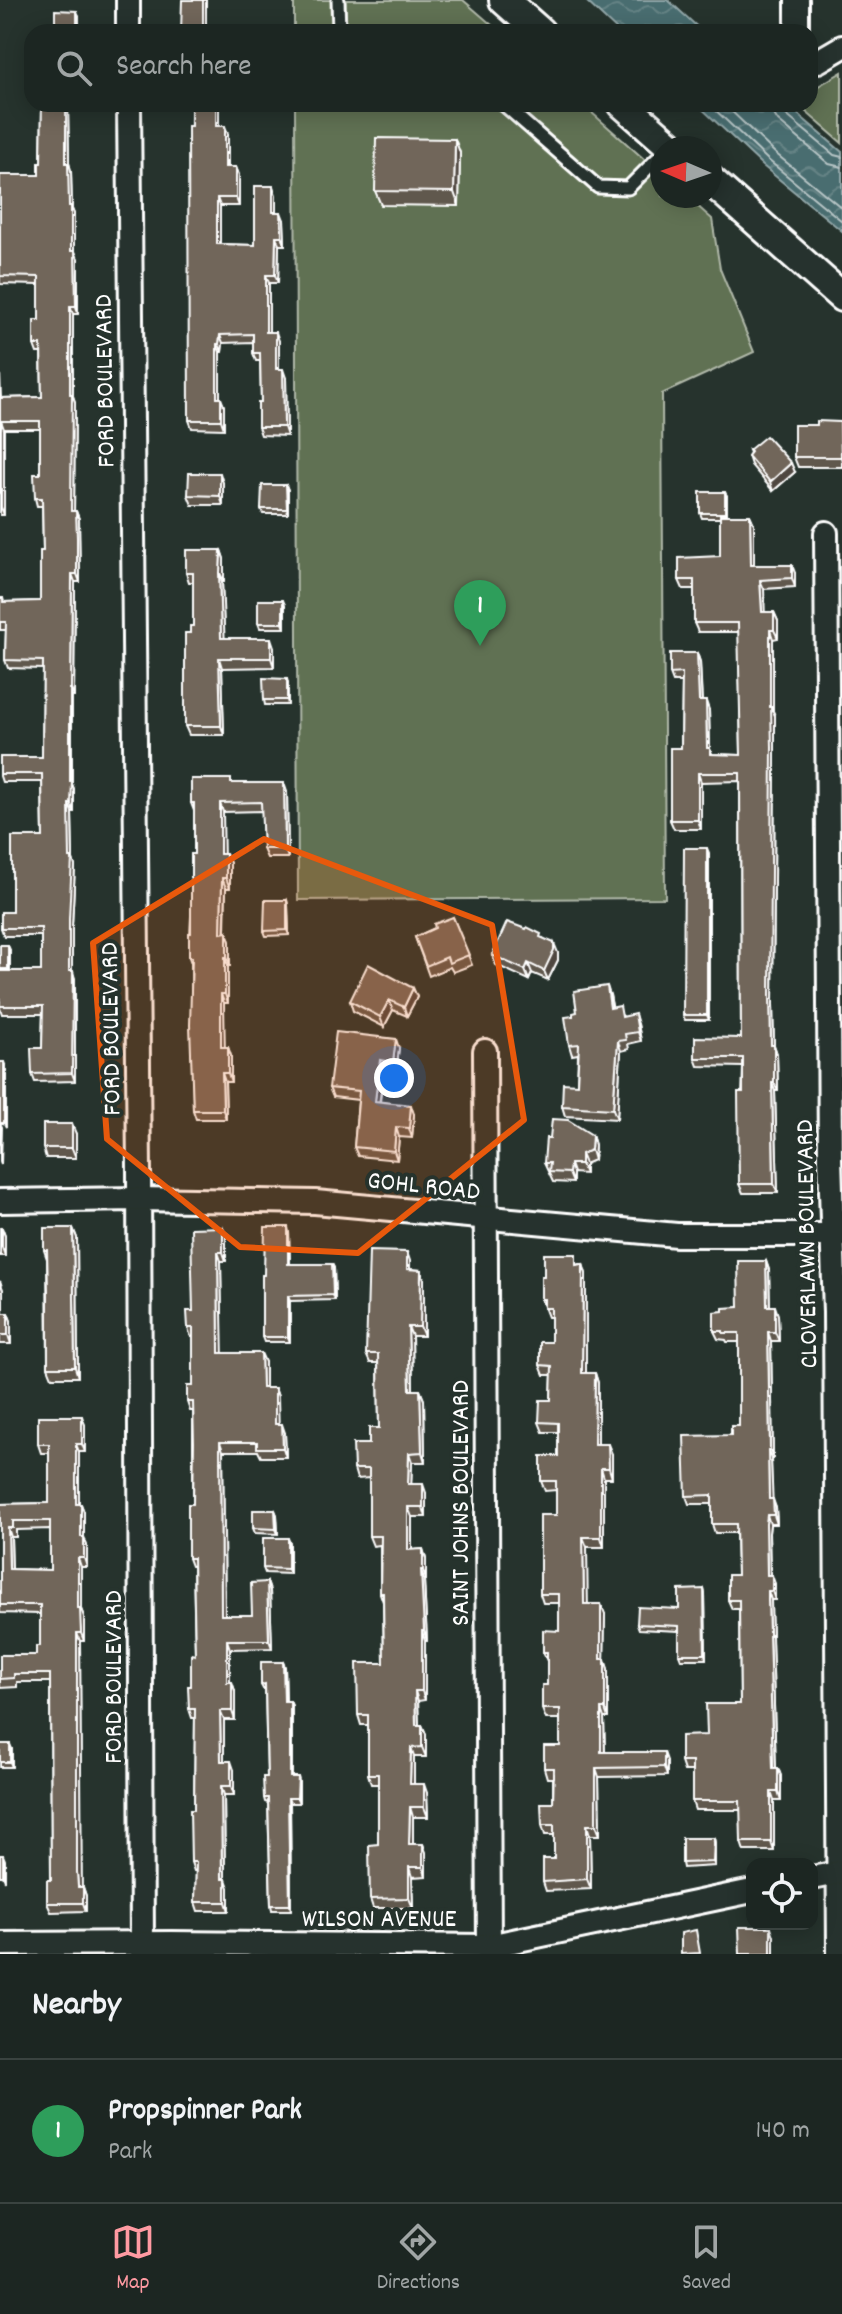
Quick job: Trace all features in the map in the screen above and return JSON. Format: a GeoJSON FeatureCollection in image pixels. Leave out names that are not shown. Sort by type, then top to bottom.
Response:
{"type":"FeatureCollection","features":[{"type":"Feature","properties":{"kind":"street"},"geometry":{"type":"LineString","coordinates":[[128,0],[128,24]]}},
{"type":"Feature","properties":{"kind":"street"},"geometry":{"type":"LineString","coordinates":[[504,0],[531,24]]}},
{"type":"Feature","properties":{"kind":"street"},"geometry":{"type":"LineString","coordinates":[[797,0],[797,24]]}},
{"type":"Feature","properties":{"kind":"street"},"geometry":{"type":"LineString","coordinates":[[818,61],[842,47]]}},
{"type":"Feature","properties":{"kind":"street","name":"FORD BOULEVARD"},"geometry":{"type":"LineString","coordinates":[[129,112],[142,1949]]}},
{"type":"Feature","properties":{"kind":"street"},"geometry":{"type":"LineString","coordinates":[[631,112],[655,136]]}},
{"type":"Feature","properties":{"kind":"street"},"geometry":{"type":"LineString","coordinates":[[722,191],[842,297]]}},
{"type":"Feature","properties":{"kind":"street","name":"CLOVERLAWN BOULEVARD"},"geometry":{"type":"LineString","coordinates":[[826,533],[837,1235],[839,1954]]}},
{"type":"Feature","properties":{"kind":"street","name":"SAINT JOHNS BOULEVARD"},"geometry":{"type":"LineString","coordinates":[[485,1051],[489,1950]]}},
{"type":"Feature","properties":{"kind":"street","name":"GOHL ROAD"},"geometry":{"type":"LineString","coordinates":[[0,1201],[138,1199],[315,1202],[677,1235],[837,1235]]}},
{"type":"Feature","properties":{"kind":"street"},"geometry":{"type":"LineString","coordinates":[[818,1877],[840,1872]]}},
{"type":"Feature","properties":{"kind":"street","name":"WILSON AVENUE"},"geometry":{"type":"LineString","coordinates":[[0,1944],[142,1949],[489,1950],[746,1892]]}},
{"type":"Feature","properties":{"kind":"lane"},"geometry":{"type":"LineString","coordinates":[[338,0],[339,24]]}},
{"type":"Feature","properties":{"kind":"lane"},"geometry":{"type":"LineString","coordinates":[[512,112],[598,187],[628,188],[650,167]]}},
{"type":"Feature","properties":{"kind":"highlighted area"},"geometry":{"type":"Polygon","coordinates":[[[264,839],[492,925],[524,1120],[358,1253],[240,1247],[107,1139],[93,943],[264,839]]]}},
{"type":"Feature","properties":{"kind":"green space"},"geometry":{"type":"Polygon","coordinates":[[[294,0],[463,0],[491,24],[294,24],[294,0]]]}},
{"type":"Feature","properties":{"kind":"green space"},"geometry":{"type":"Polygon","coordinates":[[[842,72],[842,143],[806,112],[818,112],[818,86],[842,72]]]}},
{"type":"Feature","properties":{"kind":"green space"},"geometry":{"type":"Polygon","coordinates":[[[295,112],[591,112],[650,164],[650,208],[700,208],[712,219],[720,269],[754,352],[662,394],[665,898],[298,900],[295,112]]]}},
{"type":"Feature","properties":{"kind":"water"},"geometry":{"type":"Polygon","coordinates":[[[585,0],[668,0],[694,24],[610,24],[585,0]]]}},
{"type":"Feature","properties":{"kind":"water"},"geometry":{"type":"Polygon","coordinates":[[[706,112],[795,112],[842,152],[842,231],[763,166],[706,112]]]}},
{"type":"Feature","properties":{"kind":"building"},"geometry":{"type":"Polygon","coordinates":[[[182,0],[203,0],[203,24],[181,24],[182,0]]]}},
{"type":"Feature","properties":{"kind":"building"},"geometry":{"type":"Polygon","coordinates":[[[55,10],[77,11],[77,24],[55,24],[55,10]]]}},
{"type":"Feature","properties":{"kind":"building"},"geometry":{"type":"Polygon","coordinates":[[[42,112],[66,112],[66,163],[71,206],[71,251],[75,251],[76,306],[70,306],[71,511],[76,511],[77,538],[77,574],[72,574],[70,689],[72,858],[69,971],[73,971],[72,1073],[32,1074],[31,1048],[42,1048],[43,1006],[0,1006],[0,971],[41,971],[41,928],[1,928],[1,912],[12,912],[12,837],[43,837],[42,774],[0,774],[0,757],[42,757],[43,661],[5,660],[6,622],[0,622],[0,598],[3,602],[40,601],[42,498],[35,498],[34,474],[40,474],[40,421],[1,421],[0,507],[0,398],[42,397],[41,345],[34,345],[34,320],[39,320],[39,277],[0,276],[0,175],[39,175],[42,112]]]}},
{"type":"Feature","properties":{"kind":"building"},"geometry":{"type":"Polygon","coordinates":[[[191,112],[216,112],[216,126],[225,126],[225,167],[236,167],[236,198],[217,198],[217,244],[255,245],[255,186],[273,186],[273,212],[281,212],[282,236],[276,236],[275,275],[266,275],[266,332],[276,332],[276,369],[283,369],[284,427],[258,427],[260,353],[253,353],[253,334],[220,335],[217,344],[217,398],[221,398],[221,420],[189,420],[188,126],[191,126],[191,112]]]}},
{"type":"Feature","properties":{"kind":"building"},"geometry":{"type":"Polygon","coordinates":[[[376,138],[455,139],[454,192],[375,191],[376,138]]]}},
{"type":"Feature","properties":{"kind":"building"},"geometry":{"type":"Polygon","coordinates":[[[817,421],[840,422],[841,457],[794,457],[794,425],[817,425],[817,421]]]}},
{"type":"Feature","properties":{"kind":"building"},"geometry":{"type":"Polygon","coordinates":[[[766,436],[791,463],[770,482],[748,456],[749,450],[766,436]]]}},
{"type":"Feature","properties":{"kind":"building"},"geometry":{"type":"Polygon","coordinates":[[[189,473],[220,473],[220,496],[188,495],[189,473]]]}},
{"type":"Feature","properties":{"kind":"building"},"geometry":{"type":"Polygon","coordinates":[[[262,485],[286,485],[287,509],[261,509],[262,485]]]}},
{"type":"Feature","properties":{"kind":"building"},"geometry":{"type":"Polygon","coordinates":[[[700,492],[725,492],[725,513],[700,513],[700,492]]]}},
{"type":"Feature","properties":{"kind":"building"},"geometry":{"type":"Polygon","coordinates":[[[720,515],[750,515],[751,565],[792,565],[792,578],[760,580],[762,612],[774,612],[774,630],[770,630],[770,996],[771,1045],[774,1045],[774,1184],[739,1184],[738,1092],[743,1092],[743,1058],[695,1058],[695,1037],[741,1038],[740,773],[698,773],[698,820],[670,820],[670,748],[681,748],[682,673],[670,674],[670,653],[697,653],[699,701],[706,701],[707,748],[710,748],[710,754],[741,755],[738,623],[694,623],[694,580],[679,580],[679,558],[720,556],[720,515]]]}},
{"type":"Feature","properties":{"kind":"building"},"geometry":{"type":"Polygon","coordinates":[[[186,550],[221,550],[221,638],[271,638],[271,658],[219,658],[221,726],[185,726],[185,633],[190,633],[190,626],[193,626],[193,573],[186,573],[186,550]]]}},
{"type":"Feature","properties":{"kind":"building"},"geometry":{"type":"Polygon","coordinates":[[[258,600],[283,600],[283,623],[258,623],[258,600]]]}},
{"type":"Feature","properties":{"kind":"building"},"geometry":{"type":"Polygon","coordinates":[[[263,678],[287,679],[287,700],[264,700],[263,678]]]}},
{"type":"Feature","properties":{"kind":"building"},"geometry":{"type":"Polygon","coordinates":[[[191,779],[284,783],[285,849],[263,849],[261,802],[220,803],[220,854],[226,854],[226,878],[222,878],[221,933],[227,932],[225,994],[221,994],[221,1047],[228,1047],[228,1073],[222,1073],[223,1110],[193,1110],[190,1025],[192,957],[189,957],[191,854],[194,854],[191,779]]]}},
{"type":"Feature","properties":{"kind":"building"},"geometry":{"type":"Polygon","coordinates":[[[684,848],[707,848],[707,1015],[683,1015],[684,848]]]}},
{"type":"Feature","properties":{"kind":"building"},"geometry":{"type":"Polygon","coordinates":[[[265,900],[287,900],[287,930],[264,931],[265,900]]]}},
{"type":"Feature","properties":{"kind":"building"},"geometry":{"type":"Polygon","coordinates":[[[453,917],[469,955],[449,963],[447,957],[426,966],[415,937],[435,928],[434,924],[453,917]]]}},
{"type":"Feature","properties":{"kind":"building"},"geometry":{"type":"Polygon","coordinates":[[[507,922],[527,927],[554,943],[544,971],[528,963],[525,970],[492,955],[507,922]]]}},
{"type":"Feature","properties":{"kind":"building"},"geometry":{"type":"Polygon","coordinates":[[[0,945],[8,945],[8,969],[0,969],[0,945]]]}},
{"type":"Feature","properties":{"kind":"building"},"geometry":{"type":"Polygon","coordinates":[[[368,964],[413,988],[404,1007],[389,1000],[380,1017],[350,1001],[368,964]]]}},
{"type":"Feature","properties":{"kind":"building"},"geometry":{"type":"Polygon","coordinates":[[[607,986],[610,1008],[620,1006],[622,1017],[635,1014],[638,1032],[625,1034],[626,1040],[618,1041],[613,1109],[562,1106],[563,1083],[577,1084],[579,1044],[569,1045],[565,1017],[577,1012],[574,991],[607,986]]]}},
{"type":"Feature","properties":{"kind":"building"},"geometry":{"type":"Polygon","coordinates":[[[336,1032],[396,1039],[393,1062],[380,1060],[375,1101],[411,1105],[409,1128],[396,1127],[394,1151],[354,1147],[359,1091],[329,1088],[336,1032]]]}},
{"type":"Feature","properties":{"kind":"building"},"geometry":{"type":"Polygon","coordinates":[[[0,1062],[4,1062],[4,1123],[0,1123],[0,1062]]]}},
{"type":"Feature","properties":{"kind":"building"},"geometry":{"type":"Polygon","coordinates":[[[552,1119],[568,1120],[592,1135],[591,1150],[581,1154],[581,1164],[570,1164],[569,1173],[549,1172],[550,1163],[544,1163],[546,1138],[550,1138],[552,1119]]]}},
{"type":"Feature","properties":{"kind":"building"},"geometry":{"type":"Polygon","coordinates":[[[43,1124],[72,1124],[72,1148],[43,1148],[43,1124]]]}},
{"type":"Feature","properties":{"kind":"building"},"geometry":{"type":"Polygon","coordinates":[[[223,1227],[223,1252],[218,1252],[219,1353],[261,1353],[262,1388],[275,1388],[275,1424],[282,1424],[283,1448],[257,1448],[257,1442],[220,1442],[221,1615],[252,1615],[251,1583],[267,1582],[269,1640],[227,1640],[227,1682],[232,1682],[232,1711],[220,1711],[221,1761],[231,1761],[231,1786],[221,1786],[222,1879],[226,1879],[226,1902],[195,1902],[196,1862],[191,1862],[190,1810],[194,1810],[195,1709],[189,1709],[188,1686],[191,1686],[191,1654],[195,1655],[193,1558],[188,1558],[188,1504],[193,1504],[194,1442],[193,1402],[187,1402],[187,1386],[193,1386],[193,1328],[188,1328],[187,1311],[193,1311],[191,1228],[223,1227]]]}},
{"type":"Feature","properties":{"kind":"building"},"geometry":{"type":"Polygon","coordinates":[[[265,1227],[288,1227],[288,1264],[332,1264],[333,1295],[288,1296],[288,1337],[262,1337],[265,1227]]]}},
{"type":"Feature","properties":{"kind":"building"},"geometry":{"type":"Polygon","coordinates":[[[44,1228],[73,1228],[75,1367],[48,1367],[44,1228]]]}},
{"type":"Feature","properties":{"kind":"building"},"geometry":{"type":"Polygon","coordinates":[[[369,1251],[407,1252],[407,1269],[421,1270],[420,1327],[408,1327],[410,1390],[420,1390],[422,1452],[409,1453],[408,1484],[423,1484],[423,1507],[408,1507],[408,1550],[423,1549],[422,1691],[415,1691],[416,1725],[422,1725],[422,1747],[411,1748],[410,1784],[424,1784],[424,1807],[410,1807],[409,1844],[423,1844],[423,1867],[409,1867],[409,1898],[370,1899],[369,1845],[378,1844],[378,1774],[368,1774],[368,1715],[358,1715],[357,1663],[384,1663],[381,1536],[369,1536],[369,1469],[354,1469],[353,1444],[369,1444],[369,1428],[379,1428],[378,1354],[366,1354],[369,1251]]]}},
{"type":"Feature","properties":{"kind":"building"},"geometry":{"type":"Polygon","coordinates":[[[544,1254],[576,1254],[576,1265],[583,1264],[582,1373],[595,1373],[594,1444],[608,1444],[609,1468],[601,1468],[601,1537],[583,1537],[584,1604],[601,1604],[605,1709],[601,1709],[601,1752],[664,1752],[664,1767],[596,1768],[596,1825],[587,1825],[587,1879],[543,1882],[543,1859],[554,1859],[554,1825],[542,1825],[541,1803],[553,1803],[554,1768],[544,1768],[544,1746],[560,1746],[560,1709],[542,1709],[542,1685],[547,1685],[543,1630],[559,1631],[559,1594],[540,1594],[540,1515],[556,1515],[556,1481],[541,1481],[541,1456],[558,1456],[558,1423],[539,1422],[540,1400],[551,1400],[552,1366],[540,1365],[540,1342],[551,1342],[551,1308],[544,1308],[544,1299],[541,1299],[544,1254]]]}},
{"type":"Feature","properties":{"kind":"building"},"geometry":{"type":"Polygon","coordinates":[[[738,1261],[766,1261],[767,1306],[775,1306],[775,1332],[768,1332],[769,1499],[773,1499],[774,1515],[767,1515],[766,1524],[767,1575],[772,1575],[772,1591],[768,1591],[768,1600],[773,1768],[778,1768],[778,1792],[771,1792],[771,1842],[741,1842],[740,1801],[692,1801],[692,1762],[681,1762],[681,1736],[707,1735],[706,1704],[740,1704],[739,1600],[728,1600],[728,1575],[737,1575],[736,1524],[712,1524],[712,1495],[686,1496],[684,1436],[731,1435],[731,1426],[739,1426],[739,1333],[714,1331],[714,1312],[739,1307],[738,1261]]]}},
{"type":"Feature","properties":{"kind":"building"},"geometry":{"type":"Polygon","coordinates":[[[0,1313],[8,1313],[8,1335],[0,1335],[0,1313]]]}},
{"type":"Feature","properties":{"kind":"building"},"geometry":{"type":"Polygon","coordinates":[[[38,1416],[82,1416],[82,1444],[76,1444],[76,1504],[81,1504],[81,1537],[84,1537],[84,1558],[78,1558],[81,1633],[77,1633],[77,1872],[78,1887],[83,1887],[83,1903],[47,1903],[47,1880],[51,1880],[50,1674],[14,1674],[14,1678],[0,1679],[0,1655],[36,1655],[36,1646],[40,1646],[40,1605],[0,1605],[0,1504],[49,1503],[49,1444],[38,1444],[38,1416]],[[13,1521],[13,1528],[8,1528],[9,1569],[50,1570],[50,1521],[13,1521]]]}},
{"type":"Feature","properties":{"kind":"building"},"geometry":{"type":"Polygon","coordinates":[[[253,1510],[275,1510],[276,1529],[253,1528],[253,1510]]]}},
{"type":"Feature","properties":{"kind":"building"},"geometry":{"type":"Polygon","coordinates":[[[263,1538],[288,1538],[288,1569],[263,1568],[263,1538]]]}},
{"type":"Feature","properties":{"kind":"building"},"geometry":{"type":"Polygon","coordinates":[[[704,1589],[705,1654],[679,1654],[679,1626],[637,1624],[638,1607],[679,1609],[679,1590],[704,1589]]]}},
{"type":"Feature","properties":{"kind":"building"},"geometry":{"type":"Polygon","coordinates":[[[261,1662],[283,1662],[284,1701],[290,1701],[290,1777],[298,1777],[297,1798],[288,1798],[290,1905],[271,1905],[268,1798],[264,1798],[263,1777],[267,1777],[265,1684],[261,1685],[261,1662]]]}},
{"type":"Feature","properties":{"kind":"building"},"geometry":{"type":"Polygon","coordinates":[[[0,1744],[10,1744],[10,1762],[0,1762],[0,1744]]]}},
{"type":"Feature","properties":{"kind":"building"},"geometry":{"type":"Polygon","coordinates":[[[682,1838],[714,1838],[713,1862],[682,1863],[682,1838]]]}},
{"type":"Feature","properties":{"kind":"building"},"geometry":{"type":"Polygon","coordinates":[[[0,1855],[3,1855],[3,1876],[0,1876],[0,1855]]]}},
{"type":"Feature","properties":{"kind":"building"},"geometry":{"type":"Polygon","coordinates":[[[739,1927],[771,1930],[771,1954],[740,1954],[739,1927]]]}},
{"type":"Feature","properties":{"kind":"building"},"geometry":{"type":"Polygon","coordinates":[[[696,1930],[700,1953],[681,1954],[681,1933],[696,1930]]]}},
{"type":"Feature","properties":{"kind":"place","name":"Propspinner Park"},"geometry":{"type":"Point","coordinates":[480,646]}}]}
